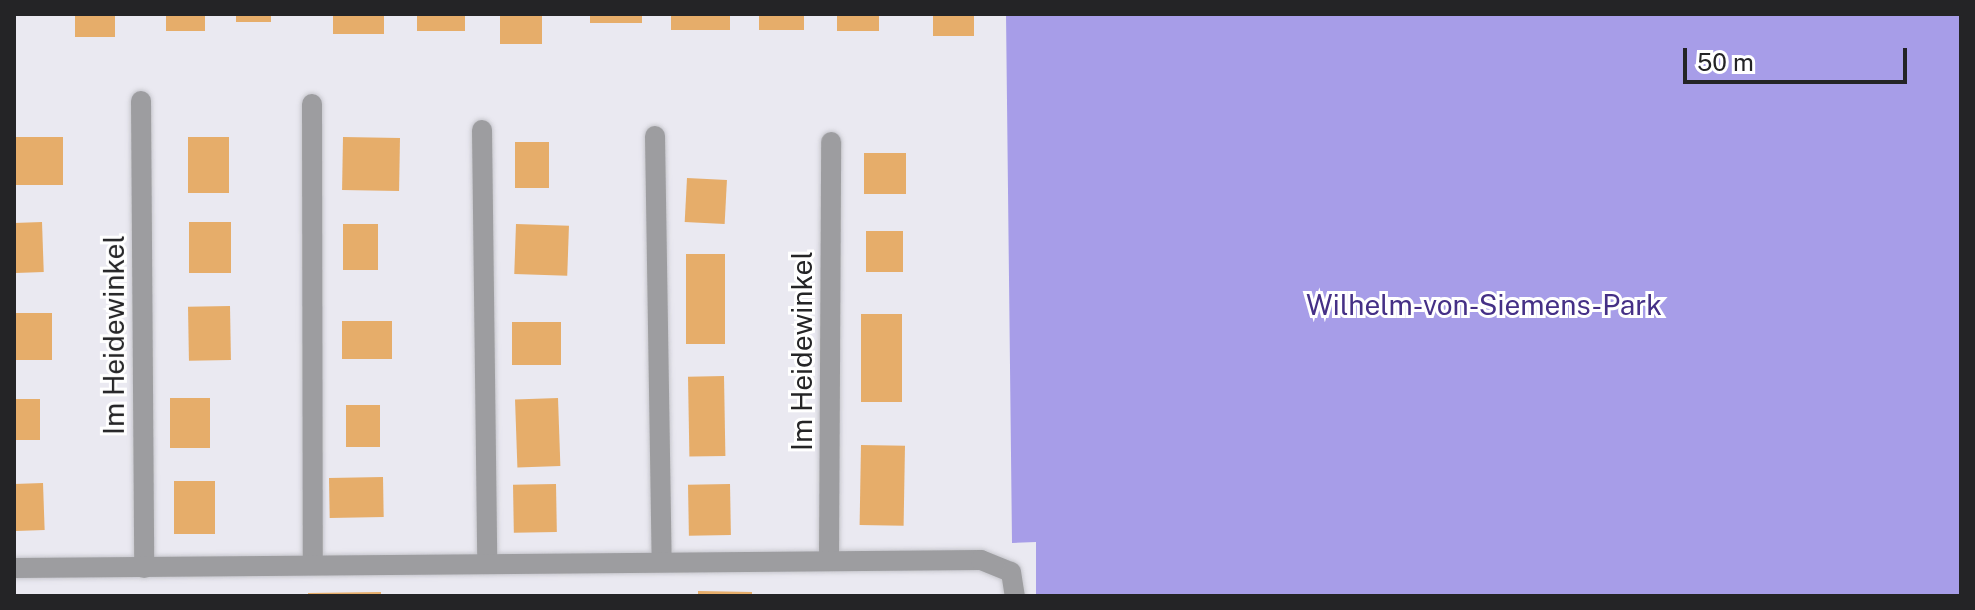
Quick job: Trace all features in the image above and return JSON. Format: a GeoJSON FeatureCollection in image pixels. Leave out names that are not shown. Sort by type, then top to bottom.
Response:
{"type":"FeatureCollection","features":[{"type":"Feature","properties":{"kind":"street","name":"Im Heidewinkel"},"geometry":{"type":"LineString","coordinates":[[141,101],[144,568]]}},
{"type":"Feature","properties":{"kind":"street"},"geometry":{"type":"LineString","coordinates":[[312,104],[313,565]]}},
{"type":"Feature","properties":{"kind":"street"},"geometry":{"type":"LineString","coordinates":[[482,130],[487,563]]}},
{"type":"Feature","properties":{"kind":"street"},"geometry":{"type":"LineString","coordinates":[[655,136],[662,561]]}},
{"type":"Feature","properties":{"kind":"street","name":"Im Heidewinkel"},"geometry":{"type":"LineString","coordinates":[[829,560],[831,142]]}},
{"type":"Feature","properties":{"kind":"street"},"geometry":{"type":"LineString","coordinates":[[14,568],[981,560],[1011,572],[1015,596]]}},
{"type":"Feature","properties":{"kind":"green space","name":"Wilhelm-von-Siemens-Park"},"geometry":{"type":"Polygon","coordinates":[[[1006,14],[1961,14],[1961,596],[1036,596],[1036,542],[1012,543],[1006,14]]]}},
{"type":"Feature","properties":{"kind":"building"},"geometry":{"type":"Polygon","coordinates":[[[75,14],[115,14],[115,37],[75,37],[75,14]]]}},
{"type":"Feature","properties":{"kind":"building"},"geometry":{"type":"Polygon","coordinates":[[[166,14],[205,14],[205,31],[166,31],[166,14]]]}},
{"type":"Feature","properties":{"kind":"building"},"geometry":{"type":"Polygon","coordinates":[[[236,14],[271,14],[271,22],[236,22],[236,14]]]}},
{"type":"Feature","properties":{"kind":"building"},"geometry":{"type":"Polygon","coordinates":[[[333,14],[384,14],[384,34],[333,34],[333,14]]]}},
{"type":"Feature","properties":{"kind":"building"},"geometry":{"type":"Polygon","coordinates":[[[417,14],[465,14],[465,31],[417,31],[417,14]]]}},
{"type":"Feature","properties":{"kind":"building"},"geometry":{"type":"Polygon","coordinates":[[[500,14],[542,14],[542,44],[500,44],[500,14]]]}},
{"type":"Feature","properties":{"kind":"building"},"geometry":{"type":"Polygon","coordinates":[[[590,14],[642,14],[642,23],[590,23],[590,14]]]}},
{"type":"Feature","properties":{"kind":"building"},"geometry":{"type":"Polygon","coordinates":[[[671,14],[730,14],[730,30],[671,30],[671,14]]]}},
{"type":"Feature","properties":{"kind":"building"},"geometry":{"type":"Polygon","coordinates":[[[759,14],[804,14],[804,30],[759,30],[759,14]]]}},
{"type":"Feature","properties":{"kind":"building"},"geometry":{"type":"Polygon","coordinates":[[[837,14],[879,14],[879,31],[837,31],[837,14]]]}},
{"type":"Feature","properties":{"kind":"building"},"geometry":{"type":"Polygon","coordinates":[[[933,14],[974,14],[974,36],[933,36],[933,14]]]}},
{"type":"Feature","properties":{"kind":"building"},"geometry":{"type":"Polygon","coordinates":[[[14,137],[63,137],[63,185],[14,185],[14,137]]]}},
{"type":"Feature","properties":{"kind":"building"},"geometry":{"type":"Polygon","coordinates":[[[188,137],[229,137],[229,193],[188,193],[188,137]]]}},
{"type":"Feature","properties":{"kind":"building"},"geometry":{"type":"Polygon","coordinates":[[[343,137],[400,138],[399,191],[342,190],[343,137]]]}},
{"type":"Feature","properties":{"kind":"building"},"geometry":{"type":"Polygon","coordinates":[[[515,142],[549,142],[549,188],[515,188],[515,142]]]}},
{"type":"Feature","properties":{"kind":"building"},"geometry":{"type":"Polygon","coordinates":[[[864,153],[906,153],[906,194],[864,194],[864,153]]]}},
{"type":"Feature","properties":{"kind":"building"},"geometry":{"type":"Polygon","coordinates":[[[687,178],[727,180],[725,224],[685,222],[687,178]]]}},
{"type":"Feature","properties":{"kind":"building"},"geometry":{"type":"Polygon","coordinates":[[[42,222],[44,272],[16,273],[14,223],[42,222]]]}},
{"type":"Feature","properties":{"kind":"building"},"geometry":{"type":"Polygon","coordinates":[[[189,222],[231,222],[231,273],[189,273],[189,222]]]}},
{"type":"Feature","properties":{"kind":"building"},"geometry":{"type":"Polygon","coordinates":[[[343,224],[378,224],[378,270],[343,270],[343,224]]]}},
{"type":"Feature","properties":{"kind":"building"},"geometry":{"type":"Polygon","coordinates":[[[516,224],[569,226],[567,276],[514,274],[516,224]]]}},
{"type":"Feature","properties":{"kind":"building"},"geometry":{"type":"Polygon","coordinates":[[[866,231],[903,231],[903,272],[866,272],[866,231]]]}},
{"type":"Feature","properties":{"kind":"building"},"geometry":{"type":"Polygon","coordinates":[[[686,254],[725,254],[725,344],[686,344],[686,254]]]}},
{"type":"Feature","properties":{"kind":"building"},"geometry":{"type":"Polygon","coordinates":[[[230,306],[231,360],[189,361],[188,307],[230,306]]]}},
{"type":"Feature","properties":{"kind":"building"},"geometry":{"type":"Polygon","coordinates":[[[14,313],[52,313],[52,360],[14,360],[14,313]]]}},
{"type":"Feature","properties":{"kind":"building"},"geometry":{"type":"Polygon","coordinates":[[[861,314],[902,314],[902,402],[861,402],[861,314]]]}},
{"type":"Feature","properties":{"kind":"building"},"geometry":{"type":"Polygon","coordinates":[[[342,321],[392,321],[392,359],[342,359],[342,321]]]}},
{"type":"Feature","properties":{"kind":"building"},"geometry":{"type":"Polygon","coordinates":[[[512,322],[561,322],[561,365],[512,365],[512,322]]]}},
{"type":"Feature","properties":{"kind":"building"},"geometry":{"type":"Polygon","coordinates":[[[724,376],[725,456],[689,457],[688,377],[724,376]]]}},
{"type":"Feature","properties":{"kind":"building"},"geometry":{"type":"Polygon","coordinates":[[[170,398],[210,398],[210,448],[170,448],[170,398]]]}},
{"type":"Feature","properties":{"kind":"building"},"geometry":{"type":"Polygon","coordinates":[[[558,398],[560,466],[517,467],[515,400],[558,398]]]}},
{"type":"Feature","properties":{"kind":"building"},"geometry":{"type":"Polygon","coordinates":[[[14,399],[40,399],[40,440],[14,440],[14,399]]]}},
{"type":"Feature","properties":{"kind":"building"},"geometry":{"type":"Polygon","coordinates":[[[346,405],[380,405],[380,447],[346,447],[346,405]]]}},
{"type":"Feature","properties":{"kind":"building"},"geometry":{"type":"Polygon","coordinates":[[[861,445],[905,446],[904,526],[860,525],[861,445]]]}},
{"type":"Feature","properties":{"kind":"building"},"geometry":{"type":"Polygon","coordinates":[[[383,477],[384,517],[330,518],[329,478],[383,477]]]}},
{"type":"Feature","properties":{"kind":"building"},"geometry":{"type":"Polygon","coordinates":[[[174,481],[215,481],[215,534],[174,534],[174,481]]]}},
{"type":"Feature","properties":{"kind":"building"},"geometry":{"type":"Polygon","coordinates":[[[43,483],[45,530],[16,531],[14,484],[43,483]]]}},
{"type":"Feature","properties":{"kind":"building"},"geometry":{"type":"Polygon","coordinates":[[[556,484],[557,532],[514,533],[513,485],[556,484]]]}},
{"type":"Feature","properties":{"kind":"building"},"geometry":{"type":"Polygon","coordinates":[[[730,484],[731,535],[689,536],[688,485],[730,484]]]}},
{"type":"Feature","properties":{"kind":"building"},"geometry":{"type":"Polygon","coordinates":[[[698,591],[752,592],[752,596],[698,596],[698,591]]]}},
{"type":"Feature","properties":{"kind":"building"},"geometry":{"type":"Polygon","coordinates":[[[381,592],[381,596],[308,596],[308,593],[381,592]]]}}]}
